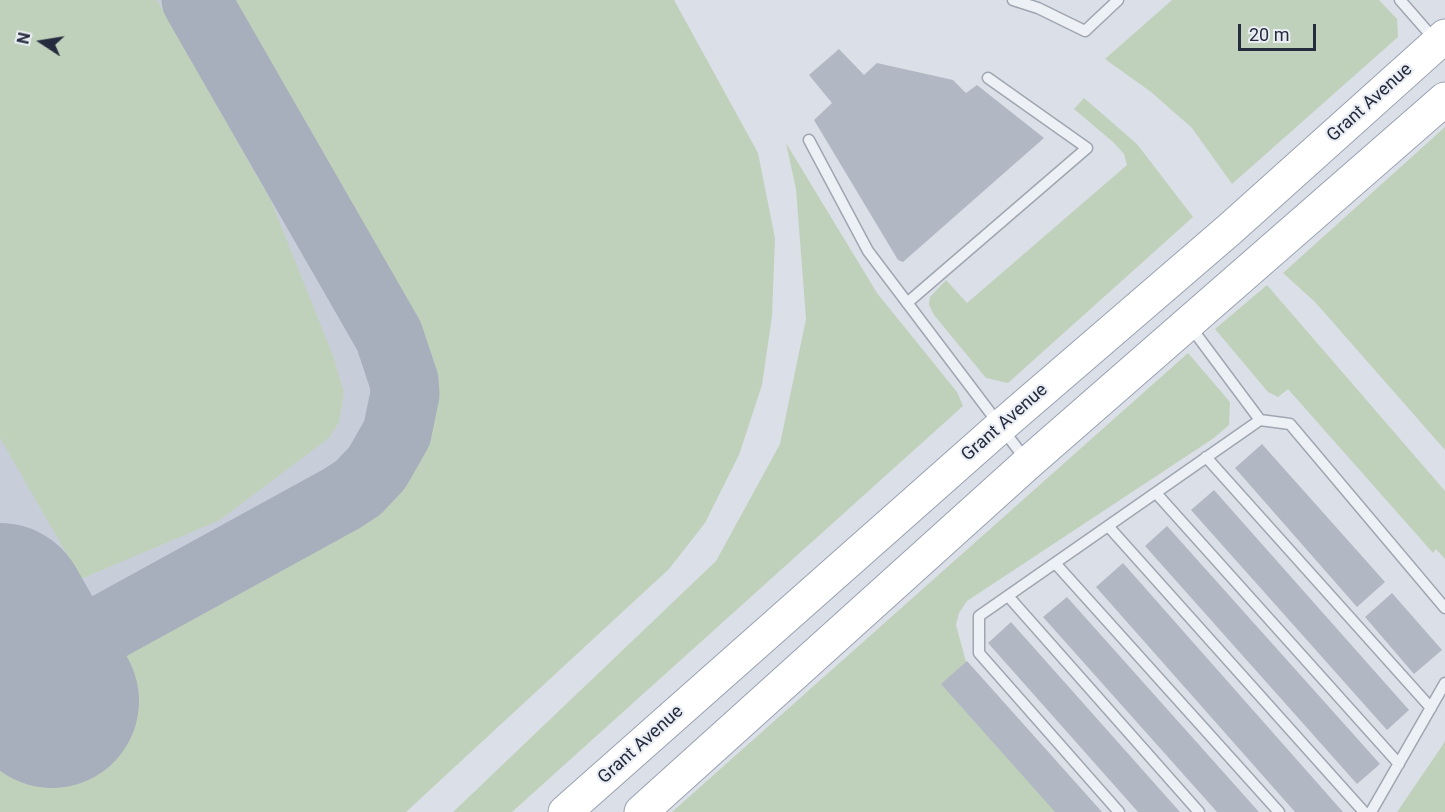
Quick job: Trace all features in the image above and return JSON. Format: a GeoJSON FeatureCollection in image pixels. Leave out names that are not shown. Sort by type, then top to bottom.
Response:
{"type":"FeatureCollection","features":[{"type":"Feature","properties":{"kind":"main road"},"geometry":{"type":"LineString","coordinates":[[1314,215],[1346,153],[1357,139],[1437,63],[1441,39]]}},
{"type":"Feature","properties":{"kind":"main road","name":"Grant Avenue"},"geometry":{"type":"LineString","coordinates":[[566,812],[1000,427],[1230,229],[1441,39]]}},
{"type":"Feature","properties":{"kind":"main road"},"geometry":{"type":"LineString","coordinates":[[641,812],[1028,463],[1445,99]]}},
{"type":"Feature","properties":{"kind":"lane"},"geometry":{"type":"LineString","coordinates":[[1018,1],[1038,8],[1084,31],[1118,0]]}},
{"type":"Feature","properties":{"kind":"lane"},"geometry":{"type":"LineString","coordinates":[[1400,0],[1441,39]]}},
{"type":"Feature","properties":{"kind":"lane"},"geometry":{"type":"LineString","coordinates":[[907,303],[1087,148],[988,78]]}},
{"type":"Feature","properties":{"kind":"lane"},"geometry":{"type":"LineString","coordinates":[[809,140],[868,251],[1028,463]]}},
{"type":"Feature","properties":{"kind":"lane"},"geometry":{"type":"LineString","coordinates":[[1188,323],[1260,420]]}},
{"type":"Feature","properties":{"kind":"lane"},"geometry":{"type":"LineString","coordinates":[[1119,812],[979,653],[980,616],[1260,420],[1290,424],[1445,608]]}},
{"type":"Feature","properties":{"kind":"lane"},"geometry":{"type":"LineString","coordinates":[[1206,457],[1431,708]]}},
{"type":"Feature","properties":{"kind":"lane"},"geometry":{"type":"LineString","coordinates":[[1156,493],[1399,764]]}},
{"type":"Feature","properties":{"kind":"lane"},"geometry":{"type":"LineString","coordinates":[[1108,526],[1364,812]]}},
{"type":"Feature","properties":{"kind":"lane"},"geometry":{"type":"LineString","coordinates":[[1055,563],[1279,812]]}},
{"type":"Feature","properties":{"kind":"lane"},"geometry":{"type":"LineString","coordinates":[[1008,596],[1199,812]]}},
{"type":"Feature","properties":{"kind":"lane"},"geometry":{"type":"LineString","coordinates":[[1371,812],[1445,683]]}},
{"type":"Feature","properties":{"kind":"shaded area"},"geometry":{"type":"Polygon","coordinates":[[[0,0],[567,0],[743,274],[0,812],[0,0]]]}},
{"type":"Feature","properties":{"kind":"green space"},"geometry":{"type":"Polygon","coordinates":[[[0,0],[157,0],[271,201],[333,356],[344,392],[339,422],[329,438],[220,520],[81,579],[0,438],[0,0]]]}},
{"type":"Feature","properties":{"kind":"green space"},"geometry":{"type":"Polygon","coordinates":[[[226,0],[674,0],[758,153],[775,238],[772,316],[762,385],[739,455],[705,523],[669,569],[406,812],[0,812],[0,723],[351,527],[387,498],[406,471],[422,434],[428,398],[424,358],[409,322],[226,0]]]}},
{"type":"Feature","properties":{"kind":"green space"},"geometry":{"type":"Polygon","coordinates":[[[1172,0],[1379,0],[1397,19],[1398,37],[1232,184],[1192,128],[1151,92],[1105,59],[1172,0]]]}},
{"type":"Feature","properties":{"kind":"green space"},"geometry":{"type":"Polygon","coordinates":[[[1084,98],[1137,144],[1193,217],[1008,383],[986,378],[934,315],[929,305],[930,297],[946,280],[967,303],[1127,165],[1124,154],[1113,142],[1074,109],[1084,98]]]}},
{"type":"Feature","properties":{"kind":"green space"},"geometry":{"type":"Polygon","coordinates":[[[1445,127],[1445,450],[1315,302],[1283,273],[1445,127]]]}},
{"type":"Feature","properties":{"kind":"green space"},"geometry":{"type":"Polygon","coordinates":[[[786,143],[877,293],[957,392],[963,406],[512,812],[453,812],[716,561],[780,444],[806,319],[796,189],[786,143]]]}},
{"type":"Feature","properties":{"kind":"green space"},"geometry":{"type":"Polygon","coordinates":[[[1267,285],[1445,491],[1445,559],[1436,549],[1433,553],[1288,389],[1278,397],[1268,392],[1215,329],[1267,285]]]}},
{"type":"Feature","properties":{"kind":"green space"},"geometry":{"type":"Polygon","coordinates":[[[1188,353],[1230,402],[1229,425],[1214,438],[967,601],[959,613],[956,625],[966,662],[1055,812],[672,812],[1188,353]]]}},
{"type":"Feature","properties":{"kind":"green space"},"geometry":{"type":"Polygon","coordinates":[[[1445,741],[1445,812],[1397,812],[1440,749],[1445,741]]]}},
{"type":"Feature","properties":{"kind":"building"},"geometry":{"type":"Polygon","coordinates":[[[839,49],[864,75],[877,63],[953,80],[966,93],[977,85],[1044,138],[903,262],[898,260],[814,120],[832,103],[809,75],[839,49]]]}},
{"type":"Feature","properties":{"kind":"building"},"geometry":{"type":"Polygon","coordinates":[[[1262,444],[1385,582],[1357,607],[1235,468],[1262,444]]]}},
{"type":"Feature","properties":{"kind":"building"},"geometry":{"type":"Polygon","coordinates":[[[1214,490],[1409,710],[1387,730],[1191,510],[1214,490]]]}},
{"type":"Feature","properties":{"kind":"building"},"geometry":{"type":"Polygon","coordinates":[[[1167,526],[1380,764],[1357,784],[1145,546],[1167,526]]]}},
{"type":"Feature","properties":{"kind":"building"},"geometry":{"type":"Polygon","coordinates":[[[1123,563],[1343,812],[1295,812],[1096,587],[1123,563]]]}},
{"type":"Feature","properties":{"kind":"building"},"geometry":{"type":"Polygon","coordinates":[[[1392,593],[1442,650],[1414,674],[1365,617],[1392,593]]]}},
{"type":"Feature","properties":{"kind":"building"},"geometry":{"type":"Polygon","coordinates":[[[1067,597],[1259,812],[1217,812],[1043,617],[1067,597]]]}},
{"type":"Feature","properties":{"kind":"building"},"geometry":{"type":"Polygon","coordinates":[[[1011,622],[1180,812],[1138,812],[988,643],[1011,622]]]}},
{"type":"Feature","properties":{"kind":"building"},"geometry":{"type":"Polygon","coordinates":[[[967,661],[1102,812],[1055,812],[941,684],[967,661]]]}},
{"type":"Feature","properties":{"kind":"taxiway"},"geometry":{"type":"LineString","coordinates":[[33,668],[341,499],[358,488],[377,468],[397,433],[405,394],[404,381],[389,336],[196,0]]}},
{"type":"Feature","properties":{"kind":"runway"},"geometry":{"type":"LineString","coordinates":[[0,610],[52,701]]}}]}
